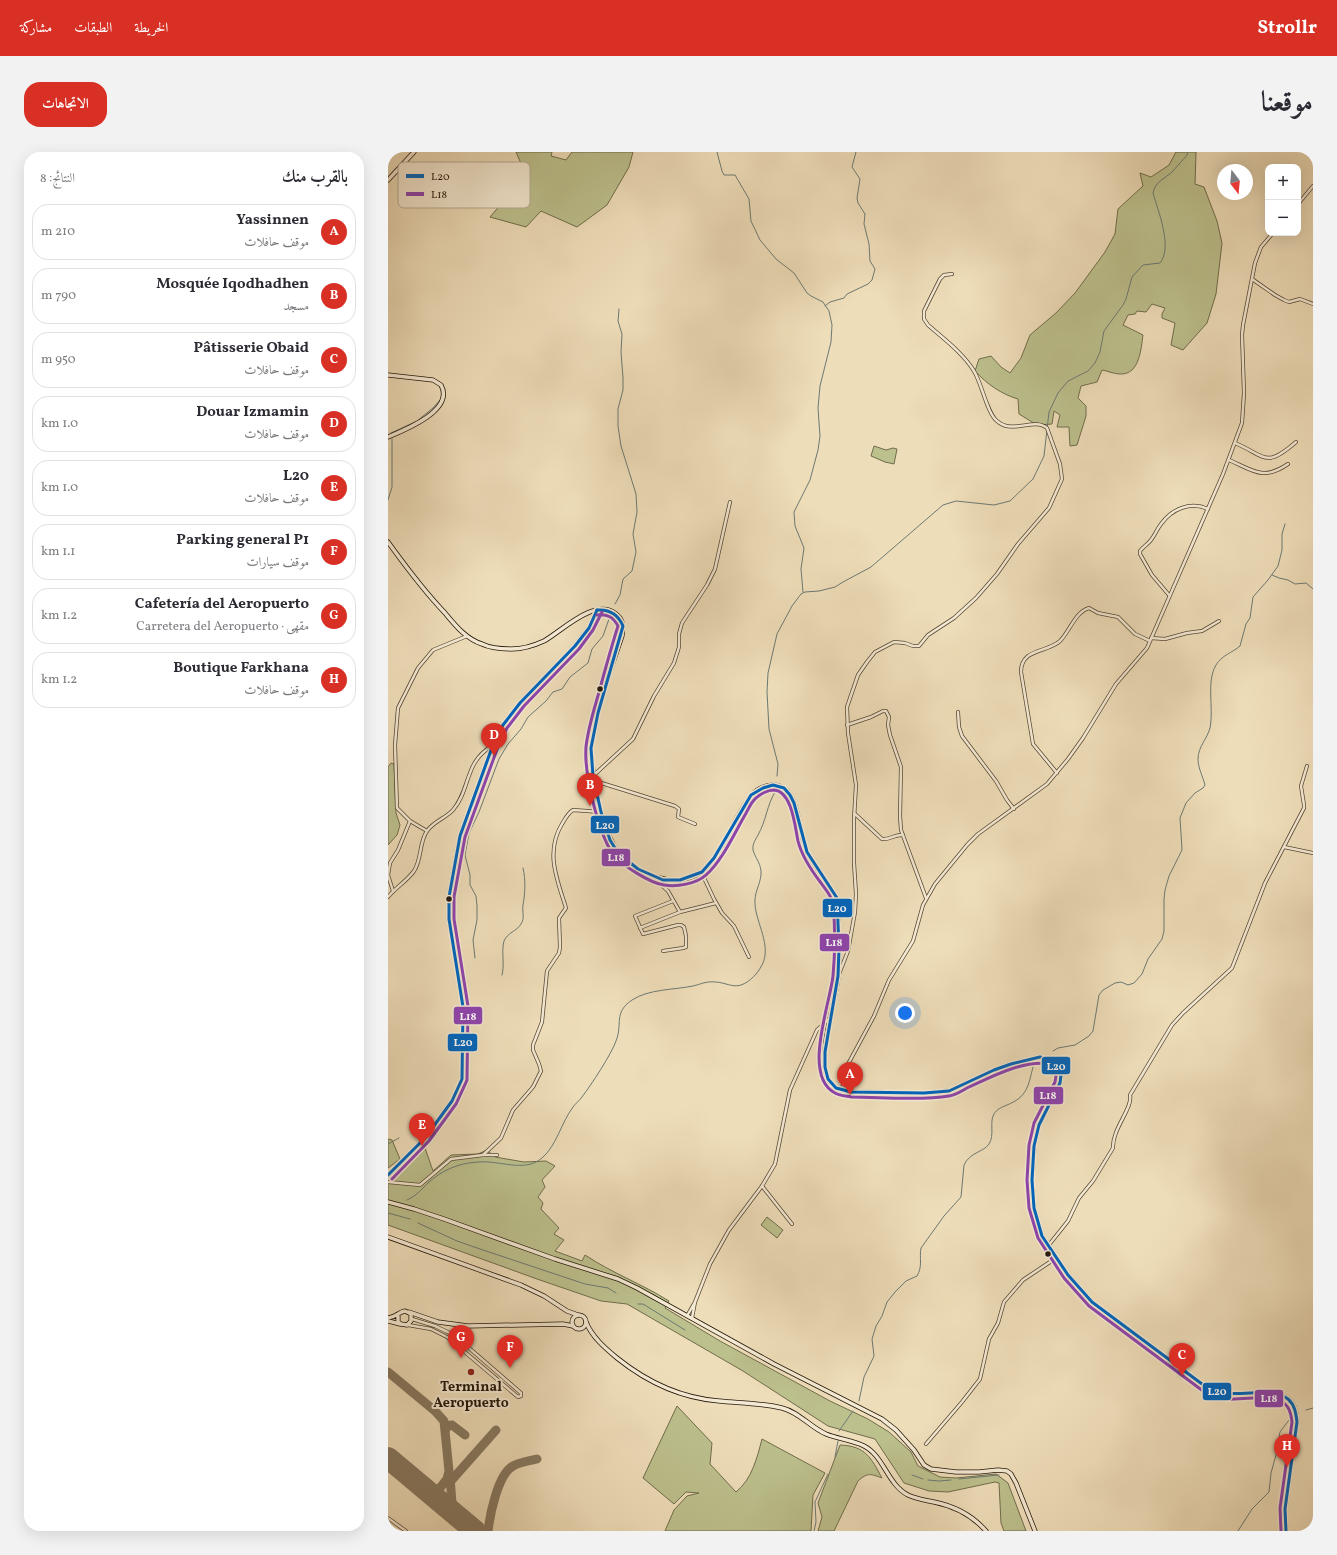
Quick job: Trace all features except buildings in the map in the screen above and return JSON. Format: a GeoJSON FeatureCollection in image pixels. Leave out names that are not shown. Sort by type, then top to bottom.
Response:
{"type":"FeatureCollection","features":[{"type":"Feature","properties":{"kind":"street"},"geometry":{"type":"LineString","coordinates":[[405,162],[414,152]]}},
{"type":"Feature","properties":{"kind":"street"},"geometry":{"type":"LineString","coordinates":[[388,180],[398,169]]}},
{"type":"Feature","properties":{"kind":"street"},"geometry":{"type":"LineString","coordinates":[[1301,200],[1313,186]]}},
{"type":"Feature","properties":{"kind":"street"},"geometry":{"type":"LineString","coordinates":[[851,1092],[846,1080],[847,1066],[874,1016],[889,980],[913,941],[923,905],[935,884],[973,839],[986,827],[1042,789],[1057,773],[1083,738],[1116,684],[1142,655],[1151,640],[1169,595],[1229,460],[1242,423],[1244,407],[1242,335],[1255,263],[1261,249],[1271,236]]}},
{"type":"Feature","properties":{"kind":"street"},"geometry":{"type":"LineString","coordinates":[[952,274],[942,276],[924,311],[924,319],[973,369],[980,381],[992,414],[997,421],[1003,425],[1011,427],[1039,424],[1046,427],[1060,464],[1062,480],[1049,508],[1018,544],[990,583],[976,598],[954,618],[928,635],[919,646],[894,642],[879,649],[872,655],[858,675],[847,707],[847,725],[856,786],[854,813],[855,912],[848,951],[838,977],[825,1043],[825,1069],[830,1083],[840,1091],[929,1093],[949,1091],[994,1070],[1012,1064],[1040,1057],[1053,1060],[1061,1075],[1060,1083],[1039,1124],[1034,1146],[1032,1196],[1036,1218],[1042,1236],[1068,1275],[1092,1302],[1183,1372],[1210,1390],[1227,1394],[1277,1393],[1292,1403],[1295,1408],[1297,1422],[1285,1509],[1286,1531]]}},
{"type":"Feature","properties":{"kind":"street"},"geometry":{"type":"LineString","coordinates":[[1252,279],[1284,300],[1290,302],[1300,298],[1313,304]]}},
{"type":"Feature","properties":{"kind":"street"},"geometry":{"type":"LineString","coordinates":[[388,375],[433,380],[441,384],[444,393],[439,405],[427,417],[413,426],[388,437]]}},
{"type":"Feature","properties":{"kind":"street"},"geometry":{"type":"LineString","coordinates":[[1235,443],[1260,457],[1268,459],[1279,454],[1296,442]]}},
{"type":"Feature","properties":{"kind":"street"},"geometry":{"type":"LineString","coordinates":[[1229,460],[1254,471],[1268,474],[1278,471],[1288,464]]}},
{"type":"Feature","properties":{"kind":"street"},"geometry":{"type":"LineString","coordinates":[[594,778],[634,739],[654,696],[674,662],[679,647],[679,634],[682,623],[707,584],[714,569],[730,502]]}},
{"type":"Feature","properties":{"kind":"street"},"geometry":{"type":"LineString","coordinates":[[1169,595],[1152,575],[1141,556],[1140,551],[1149,542],[1161,524],[1173,511],[1196,505],[1208,509]]}},
{"type":"Feature","properties":{"kind":"street"},"geometry":{"type":"LineString","coordinates":[[388,542],[420,586],[467,636],[481,644],[491,647],[510,649],[528,647],[547,639],[582,616],[597,610],[610,610],[617,614],[623,626],[594,729],[591,748],[594,778],[601,812],[610,840],[618,853],[638,868],[655,877],[663,880],[680,880],[694,876],[704,870],[714,858],[751,796],[757,790],[772,785],[785,788],[790,793],[796,808],[801,834],[807,852],[837,898],[838,977]]}},
{"type":"Feature","properties":{"kind":"street"},"geometry":{"type":"LineString","coordinates":[[1057,773],[1033,744],[1021,672],[1024,660],[1034,651],[1046,648],[1060,641],[1079,616],[1089,608],[1098,613],[1118,617],[1135,634],[1151,640],[1165,639],[1187,633],[1202,631],[1219,621]]}},
{"type":"Feature","properties":{"kind":"street"},"geometry":{"type":"LineString","coordinates":[[388,1175],[425,1138],[452,1101],[462,1079],[462,1007],[460,982],[449,919],[449,897],[460,836],[492,746],[503,725],[520,703],[575,646],[589,628],[597,610]]}},
{"type":"Feature","properties":{"kind":"street"},"geometry":{"type":"LineString","coordinates":[[427,831],[410,821],[397,808],[395,739],[398,708],[418,668],[433,650],[467,636]]}},
{"type":"Feature","properties":{"kind":"street"},"geometry":{"type":"LineString","coordinates":[[847,725],[871,717],[884,710],[888,714],[890,735],[901,767],[900,816],[902,835],[926,898]]}},
{"type":"Feature","properties":{"kind":"street"},"geometry":{"type":"LineString","coordinates":[[958,712],[959,727],[962,736],[994,777],[1014,808]]}},
{"type":"Feature","properties":{"kind":"street"},"geometry":{"type":"LineString","coordinates":[[388,897],[414,870],[421,854],[424,837],[427,831],[453,810],[463,793],[470,770],[476,760],[480,754],[492,746]]}},
{"type":"Feature","properties":{"kind":"street"},"geometry":{"type":"LineString","coordinates":[[1048,1246],[1068,1221],[1079,1198],[1093,1181],[1113,1148],[1112,1143],[1118,1125],[1132,1100],[1130,1094],[1172,1025],[1232,968],[1265,883],[1304,808],[1301,788],[1307,766]]}},
{"type":"Feature","properties":{"kind":"street"},"geometry":{"type":"LineString","coordinates":[[594,778],[677,806],[679,810],[678,817],[695,824]]}},
{"type":"Feature","properties":{"kind":"street"},"geometry":{"type":"LineString","coordinates":[[483,1154],[501,1138],[513,1110],[533,1087],[541,1071],[540,1064],[533,1050],[533,1045],[542,1022],[547,971],[559,953],[559,918],[566,908],[555,872],[553,849],[555,838],[570,811],[574,809],[601,812]]}},
{"type":"Feature","properties":{"kind":"street"},"geometry":{"type":"LineString","coordinates":[[854,813],[882,839],[902,835]]}},
{"type":"Feature","properties":{"kind":"street"},"geometry":{"type":"LineString","coordinates":[[393,891],[388,875],[390,863],[398,850],[410,821]]}},
{"type":"Feature","properties":{"kind":"street"},"geometry":{"type":"LineString","coordinates":[[1284,846],[1313,853]]}},
{"type":"Feature","properties":{"kind":"street"},"geometry":{"type":"LineString","coordinates":[[704,870],[705,880],[716,903],[722,913],[734,926],[748,957]]}},
{"type":"Feature","properties":{"kind":"street"},"geometry":{"type":"LineString","coordinates":[[655,877],[658,882],[668,891],[680,912]]}},
{"type":"Feature","properties":{"kind":"street"},"geometry":{"type":"LineString","coordinates":[[663,952],[685,947],[686,936],[684,927],[678,925],[644,934],[635,916],[673,901]]}},
{"type":"Feature","properties":{"kind":"street"},"geometry":{"type":"LineString","coordinates":[[640,928],[680,912],[716,903]]}},
{"type":"Feature","properties":{"kind":"street"},"geometry":{"type":"LineString","coordinates":[[687,1316],[695,1302],[710,1264],[729,1230],[762,1186],[776,1164],[790,1090],[817,1030],[830,1018]]}},
{"type":"Feature","properties":{"kind":"street"},"geometry":{"type":"LineString","coordinates":[[840,1091],[846,1080]]}},
{"type":"Feature","properties":{"kind":"street"},"geometry":{"type":"LineString","coordinates":[[388,1182],[420,1184],[451,1159],[483,1154],[497,1155]]}},
{"type":"Feature","properties":{"kind":"street"},"geometry":{"type":"LineString","coordinates":[[762,1186],[792,1224]]}},
{"type":"Feature","properties":{"kind":"street"},"geometry":{"type":"LineString","coordinates":[[389,1202],[444,1219],[618,1280],[643,1291],[774,1364],[882,1419],[896,1430],[914,1450],[920,1461],[931,1469],[956,1472],[1007,1471],[1011,1474],[1016,1483],[1035,1531]]}},
{"type":"Feature","properties":{"kind":"street"},"geometry":{"type":"LineString","coordinates":[[388,1237],[526,1287],[567,1311],[583,1317],[591,1333],[612,1354],[632,1370],[666,1388],[704,1399],[782,1408],[797,1414],[826,1434],[865,1447],[875,1456],[890,1478],[902,1492],[914,1497],[960,1510],[972,1518],[986,1531]]}},
{"type":"Feature","properties":{"kind":"street"},"geometry":{"type":"LineString","coordinates":[[926,1444],[980,1379],[989,1339],[998,1323],[1004,1302],[1023,1280],[1056,1258]]}},
{"type":"Feature","properties":{"kind":"street"},"geometry":{"type":"LineString","coordinates":[[692,1319],[695,1302]]}},
{"type":"Feature","properties":{"kind":"street"},"geometry":{"type":"LineString","coordinates":[[388,1320],[398,1316],[403,1311],[446,1324],[479,1327],[563,1324],[591,1333]]}},
{"type":"Feature","properties":{"kind":"street"},"geometry":{"type":"LineString","coordinates":[[567,1311],[573,1320],[573,1326]]}},
{"type":"Feature","properties":{"kind":"street"},"geometry":{"type":"LineString","coordinates":[[388,1320],[437,1331],[463,1349],[518,1397],[521,1396],[521,1393],[451,1333],[412,1318],[409,1312]]}},
{"type":"Feature","properties":{"kind":"street"},"geometry":{"type":"LineString","coordinates":[[563,1324],[573,1320],[578,1315]]}},
{"type":"Feature","properties":{"kind":"street"},"geometry":{"type":"LineString","coordinates":[[398,1316],[398,1320],[401,1324]]}},
{"type":"Feature","properties":{"kind":"street"},"geometry":{"type":"LineString","coordinates":[[407,1325],[412,1318],[422,1317]]}},
{"type":"Feature","properties":{"kind":"street"},"geometry":{"type":"LineString","coordinates":[[580,1329],[586,1322]]}},
{"type":"Feature","properties":{"kind":"street"},"geometry":{"type":"LineString","coordinates":[[463,1349],[466,1345]]}},
{"type":"Feature","properties":{"kind":"street"},"geometry":{"type":"LineString","coordinates":[[482,1366],[485,1362]]}},
{"type":"Feature","properties":{"kind":"street"},"geometry":{"type":"LineString","coordinates":[[502,1383],[505,1379]]}},
{"type":"Feature","properties":{"kind":"street"},"geometry":{"type":"LineString","coordinates":[[388,1518],[406,1531]]}},
{"type":"Feature","properties":{"kind":"green space"},"geometry":{"type":"Polygon","coordinates":[[[516,152],[552,152],[551,156],[566,160],[572,152],[633,152],[629,167],[607,205],[577,227],[541,211],[526,227],[490,217],[498,208],[530,208],[530,162],[520,162],[516,152]]]}},
{"type":"Feature","properties":{"kind":"green space"},"geometry":{"type":"Polygon","coordinates":[[[1176,152],[1196,152],[1195,184],[1204,187],[1217,221],[1222,243],[1216,294],[1207,323],[1183,350],[1171,345],[1175,323],[1162,318],[1165,308],[1152,304],[1146,312],[1137,311],[1135,314],[1128,315],[1123,325],[1143,335],[1136,366],[1127,373],[1120,374],[1102,370],[1097,382],[1081,386],[1078,398],[1086,406],[1086,416],[1077,445],[1070,446],[1069,427],[1057,427],[1060,415],[1054,411],[1052,424],[1037,425],[1019,414],[1018,399],[995,388],[975,371],[979,359],[991,356],[1001,367],[1010,373],[1021,358],[1030,335],[1056,313],[1075,293],[1105,252],[1115,234],[1118,209],[1143,186],[1140,173],[1151,177],[1169,165],[1176,152]]]}},
{"type":"Feature","properties":{"kind":"green space"},"geometry":{"type":"Polygon","coordinates":[[[874,446],[886,450],[893,448],[897,449],[894,464],[871,456],[874,446]]]}},
{"type":"Feature","properties":{"kind":"green space"},"geometry":{"type":"Polygon","coordinates":[[[391,763],[394,764],[396,813],[400,825],[397,835],[388,845],[388,767],[391,763]]]}},
{"type":"Feature","properties":{"kind":"green space"},"geometry":{"type":"Polygon","coordinates":[[[388,1139],[392,1140],[400,1159],[388,1168],[388,1139]]]}},
{"type":"Feature","properties":{"kind":"green space"},"geometry":{"type":"Polygon","coordinates":[[[425,1148],[433,1171],[451,1155],[478,1154],[487,1150],[495,1157],[524,1162],[546,1161],[555,1166],[542,1180],[545,1187],[538,1197],[543,1203],[541,1209],[559,1228],[554,1234],[564,1240],[555,1251],[582,1261],[585,1255],[659,1295],[669,1301],[665,1308],[720,1341],[830,1401],[868,1419],[889,1432],[911,1452],[918,1466],[940,1477],[956,1478],[996,1474],[1008,1483],[1026,1531],[1004,1531],[1001,1523],[999,1483],[995,1482],[948,1492],[929,1491],[904,1483],[875,1439],[828,1426],[743,1371],[627,1304],[601,1301],[388,1225],[388,1182],[425,1148]]]}},
{"type":"Feature","properties":{"kind":"green space"},"geometry":{"type":"Polygon","coordinates":[[[767,1217],[783,1230],[777,1238],[761,1225],[767,1217]]]}},
{"type":"Feature","properties":{"kind":"green space"},"geometry":{"type":"Polygon","coordinates":[[[677,1406],[712,1443],[710,1464],[736,1492],[742,1487],[750,1475],[756,1461],[762,1439],[825,1473],[813,1495],[811,1531],[665,1531],[674,1510],[687,1496],[699,1493],[686,1492],[674,1504],[643,1478],[677,1406]]]}},
{"type":"Feature","properties":{"kind":"green space"},"geometry":{"type":"Polygon","coordinates":[[[840,1445],[856,1448],[867,1454],[882,1478],[867,1475],[861,1478],[858,1481],[834,1531],[818,1531],[822,1517],[818,1503],[840,1445]]]}},
{"type":"Feature","properties":{"kind":"waterway"},"geometry":{"type":"LineString","coordinates":[[717,152],[724,175],[735,175],[749,199],[751,221],[760,240],[776,259],[794,273],[807,293],[823,302],[829,311],[832,325],[831,342],[820,386],[818,408],[820,436],[818,450],[810,480],[794,512],[795,526],[804,548],[801,569],[803,592]]}},
{"type":"Feature","properties":{"kind":"waterway"},"geometry":{"type":"LineString","coordinates":[[825,306],[830,302],[844,298],[847,294],[868,284],[872,280],[875,269],[870,261],[869,244],[864,224],[865,214],[858,203],[857,198],[860,179],[852,167],[856,152]]}},
{"type":"Feature","properties":{"kind":"waterway"},"geometry":{"type":"LineString","coordinates":[[777,776],[778,764],[769,729],[767,692],[768,673],[777,634],[792,606],[801,594],[805,592],[819,591],[835,587],[871,567],[943,505],[956,501],[994,505],[1010,501],[1033,479],[1044,456],[1049,412],[1058,393],[1068,381],[1088,371],[1095,363],[1100,352],[1104,331],[1123,305],[1132,277],[1143,265],[1160,263],[1164,256],[1165,239],[1153,193],[1158,183],[1172,172],[1188,152]]}},
{"type":"Feature","properties":{"kind":"waterway"},"geometry":{"type":"LineString","coordinates":[[615,604],[620,595],[623,579],[632,571],[636,552],[633,534],[637,512],[636,494],[621,446],[618,426],[618,409],[623,390],[621,352],[622,334],[618,321],[619,309]]}},
{"type":"Feature","properties":{"kind":"waterway"},"geometry":{"type":"LineString","coordinates":[[391,433],[417,421],[440,400]]}},
{"type":"Feature","properties":{"kind":"waterway"},"geometry":{"type":"LineString","coordinates":[[388,500],[392,487],[392,439]]}},
{"type":"Feature","properties":{"kind":"waterway"},"geometry":{"type":"LineString","coordinates":[[1053,1051],[1058,1048],[1075,1045],[1089,1036],[1093,1031],[1099,995],[1103,990],[1115,983],[1121,982],[1128,985],[1134,983],[1142,974],[1148,959],[1162,939],[1164,931],[1165,890],[1169,876],[1182,850],[1180,818],[1186,803],[1205,785],[1198,762],[1198,755],[1210,728],[1211,679],[1213,672],[1221,659],[1240,646],[1246,624],[1250,618],[1253,597],[1278,566],[1282,550],[1282,534],[1285,524]]}},
{"type":"Feature","properties":{"kind":"waterway"},"geometry":{"type":"LineString","coordinates":[[1272,575],[1295,584],[1306,583],[1313,589]]}},
{"type":"Feature","properties":{"kind":"waterway"},"geometry":{"type":"LineString","coordinates":[[475,958],[473,940],[477,920],[477,906],[476,896],[470,885],[470,875],[465,855],[469,833],[479,812],[499,759],[508,744],[521,729],[528,717],[546,701],[553,692],[562,689],[570,677],[588,663],[592,649],[603,636],[609,619]]}},
{"type":"Feature","properties":{"kind":"waterway"},"geometry":{"type":"LineString","coordinates":[[407,1200],[416,1195],[433,1178],[451,1168],[471,1163],[486,1162],[528,1165],[542,1158],[551,1147],[569,1113],[582,1097],[610,1054],[618,1035],[620,1014],[626,1005],[632,1000],[639,996],[653,992],[709,982],[718,982],[738,986],[748,982],[756,974],[765,958],[765,950],[763,934],[755,904],[755,896],[761,871],[753,848],[754,842],[761,830],[770,802],[775,792]]}},
{"type":"Feature","properties":{"kind":"waterway"},"geometry":{"type":"LineString","coordinates":[[502,975],[505,938],[519,926],[523,919],[525,887],[523,868]]}},
{"type":"Feature","properties":{"kind":"waterway"},"geometry":{"type":"LineString","coordinates":[[859,1401],[864,1377],[874,1356],[872,1339],[887,1302],[906,1281],[917,1276],[919,1272],[921,1248],[944,1216],[961,1197],[964,1165],[970,1157],[987,1147],[992,1137],[992,1121],[994,1114],[1000,1108],[1014,1102],[1023,1095],[1028,1086],[1033,1067]]}},
{"type":"Feature","properties":{"kind":"waterway"},"geometry":{"type":"LineString","coordinates":[[388,1144],[399,1138]]}},
{"type":"Feature","properties":{"kind":"waterway"},"geometry":{"type":"LineString","coordinates":[[388,1213],[410,1219]]}},
{"type":"Feature","properties":{"kind":"waterway"},"geometry":{"type":"LineString","coordinates":[[418,1223],[457,1241],[585,1284],[608,1288],[616,1293]]}},
{"type":"Feature","properties":{"kind":"waterway"},"geometry":{"type":"LineString","coordinates":[[638,1304],[643,1304],[685,1330]]}},
{"type":"Feature","properties":{"kind":"waterway"},"geometry":{"type":"LineString","coordinates":[[1306,1410],[1313,1408]]}},
{"type":"Feature","properties":{"kind":"waterway"},"geometry":{"type":"LineString","coordinates":[[839,1431],[853,1411]]}},
{"type":"Feature","properties":{"kind":"waterway"},"geometry":{"type":"LineString","coordinates":[[1238,1531],[1252,1509],[1269,1492],[1271,1473],[1280,1432],[1289,1420]]}},
{"type":"Feature","properties":{"kind":"waterway"},"geometry":{"type":"LineString","coordinates":[[835,1457],[838,1441]]}},
{"type":"Feature","properties":{"kind":"waterway"},"geometry":{"type":"LineString","coordinates":[[814,1531],[816,1522],[815,1502],[828,1474]]}},
{"type":"Feature","properties":{"kind":"waterway"},"geometry":{"type":"LineString","coordinates":[[912,1475],[923,1479]]}},
{"type":"Feature","properties":{"kind":"waterway"},"geometry":{"type":"LineString","coordinates":[[959,1479],[999,1475]]}},
{"type":"Feature","properties":{"kind":"waterway"},"geometry":{"type":"LineString","coordinates":[[928,1480],[951,1480]]}},
{"type":"Feature","properties":{"kind":"taxiway"},"geometry":{"type":"LineString","coordinates":[[388,1372],[435,1411],[444,1421],[449,1471],[447,1479],[440,1488],[435,1490],[422,1486]]}},
{"type":"Feature","properties":{"kind":"taxiway"},"geometry":{"type":"LineString","coordinates":[[446,1429],[447,1426],[452,1425],[465,1435]]}},
{"type":"Feature","properties":{"kind":"taxiway"},"geometry":{"type":"LineString","coordinates":[[450,1482],[496,1430]]}},
{"type":"Feature","properties":{"kind":"taxiway"},"geometry":{"type":"LineString","coordinates":[[488,1531],[493,1505],[503,1477],[513,1466],[537,1459]]}},
{"type":"Feature","properties":{"kind":"taxiway"},"geometry":{"type":"LineString","coordinates":[[450,1477],[452,1503],[457,1516]]}},
{"type":"Feature","properties":{"kind":"runway"},"geometry":{"type":"LineString","coordinates":[[388,1458],[475,1531]]}},
{"type":"Feature","properties":{"kind":"transit line","name":"L20"},"geometry":{"type":"LineString","coordinates":[[597,610],[610,611],[619,618],[623,626],[598,713],[591,748],[593,776],[601,812],[610,840],[618,853],[638,869],[663,880],[680,880],[702,872],[714,858],[751,795],[763,788],[773,785],[784,788],[794,803],[807,852],[837,898],[839,949],[838,976],[825,1052],[825,1067],[828,1079],[836,1088],[851,1092],[924,1093],[949,1091],[994,1070],[1011,1064],[1040,1057],[1053,1060],[1061,1075],[1060,1083],[1039,1125],[1034,1146],[1032,1180],[1034,1208],[1042,1236],[1068,1275],[1092,1302],[1206,1387],[1227,1393],[1271,1393],[1280,1395],[1290,1401],[1295,1410],[1297,1422],[1285,1509],[1286,1531]]}},
{"type":"Feature","properties":{"kind":"transit line","name":"L20"},"geometry":{"type":"LineString","coordinates":[[388,1175],[425,1138],[452,1101],[462,1079],[463,1007],[449,919],[449,897],[460,836],[494,742],[503,725],[520,703],[575,646],[589,628],[597,610]]}},
{"type":"Feature","properties":{"kind":"transit line","name":"L18"},"geometry":{"type":"LineString","coordinates":[[392,1179],[429,1141],[456,1104],[467,1080],[468,1006],[454,919],[454,897],[465,837],[499,744],[507,728],[524,706],[579,649],[593,630],[602,612]]}},
{"type":"Feature","properties":{"kind":"transit line","name":"L18"},"geometry":{"type":"LineString","coordinates":[[597,615],[610,617],[618,626],[590,726],[586,747],[586,758],[587,772],[597,818],[607,844],[613,854],[629,868],[658,884],[675,886],[692,883],[702,878],[712,869],[727,847],[754,800],[769,791],[774,790],[780,792],[785,796],[792,811],[798,841],[804,858],[830,895],[833,904],[833,976],[820,1039],[819,1056],[820,1071],[825,1084],[835,1093],[851,1097],[913,1099],[938,1097],[954,1095],[998,1074],[1019,1066],[1040,1063],[1050,1064],[1056,1076],[1055,1082],[1034,1123],[1029,1145],[1027,1180],[1029,1208],[1038,1238],[1064,1278],[1089,1306],[1203,1391],[1223,1399],[1274,1399],[1281,1401],[1288,1407],[1292,1422],[1280,1508],[1281,1531]]}},
{"type":"Feature","properties":{"kind":"place","name":"Douar Izmamin"},"geometry":{"type":"Point","coordinates":[494,756]}},
{"type":"Feature","properties":{"kind":"place","name":"Mosquée Iqodhadhen"},"geometry":{"type":"Point","coordinates":[590,806]}},
{"type":"Feature","properties":{"kind":"place","name":"Yassinnen"},"geometry":{"type":"Point","coordinates":[850,1095]}},
{"type":"Feature","properties":{"kind":"place","name":"L20"},"geometry":{"type":"Point","coordinates":[422,1146]}},
{"type":"Feature","properties":{"kind":"place","name":"Cafetería del Aeropuerto"},"geometry":{"type":"Point","coordinates":[461,1358]}},
{"type":"Feature","properties":{"kind":"place","name":"Parking general P1"},"geometry":{"type":"Point","coordinates":[510,1368]}},
{"type":"Feature","properties":{"kind":"place","name":"Terminal Aeropuerto"},"geometry":{"type":"Point","coordinates":[471,1372]}},
{"type":"Feature","properties":{"kind":"place","name":"Pâtisserie Obaid"},"geometry":{"type":"Point","coordinates":[1182,1376]}},
{"type":"Feature","properties":{"kind":"place","name":"Boutique Farkhana"},"geometry":{"type":"Point","coordinates":[1287,1467]}}]}
